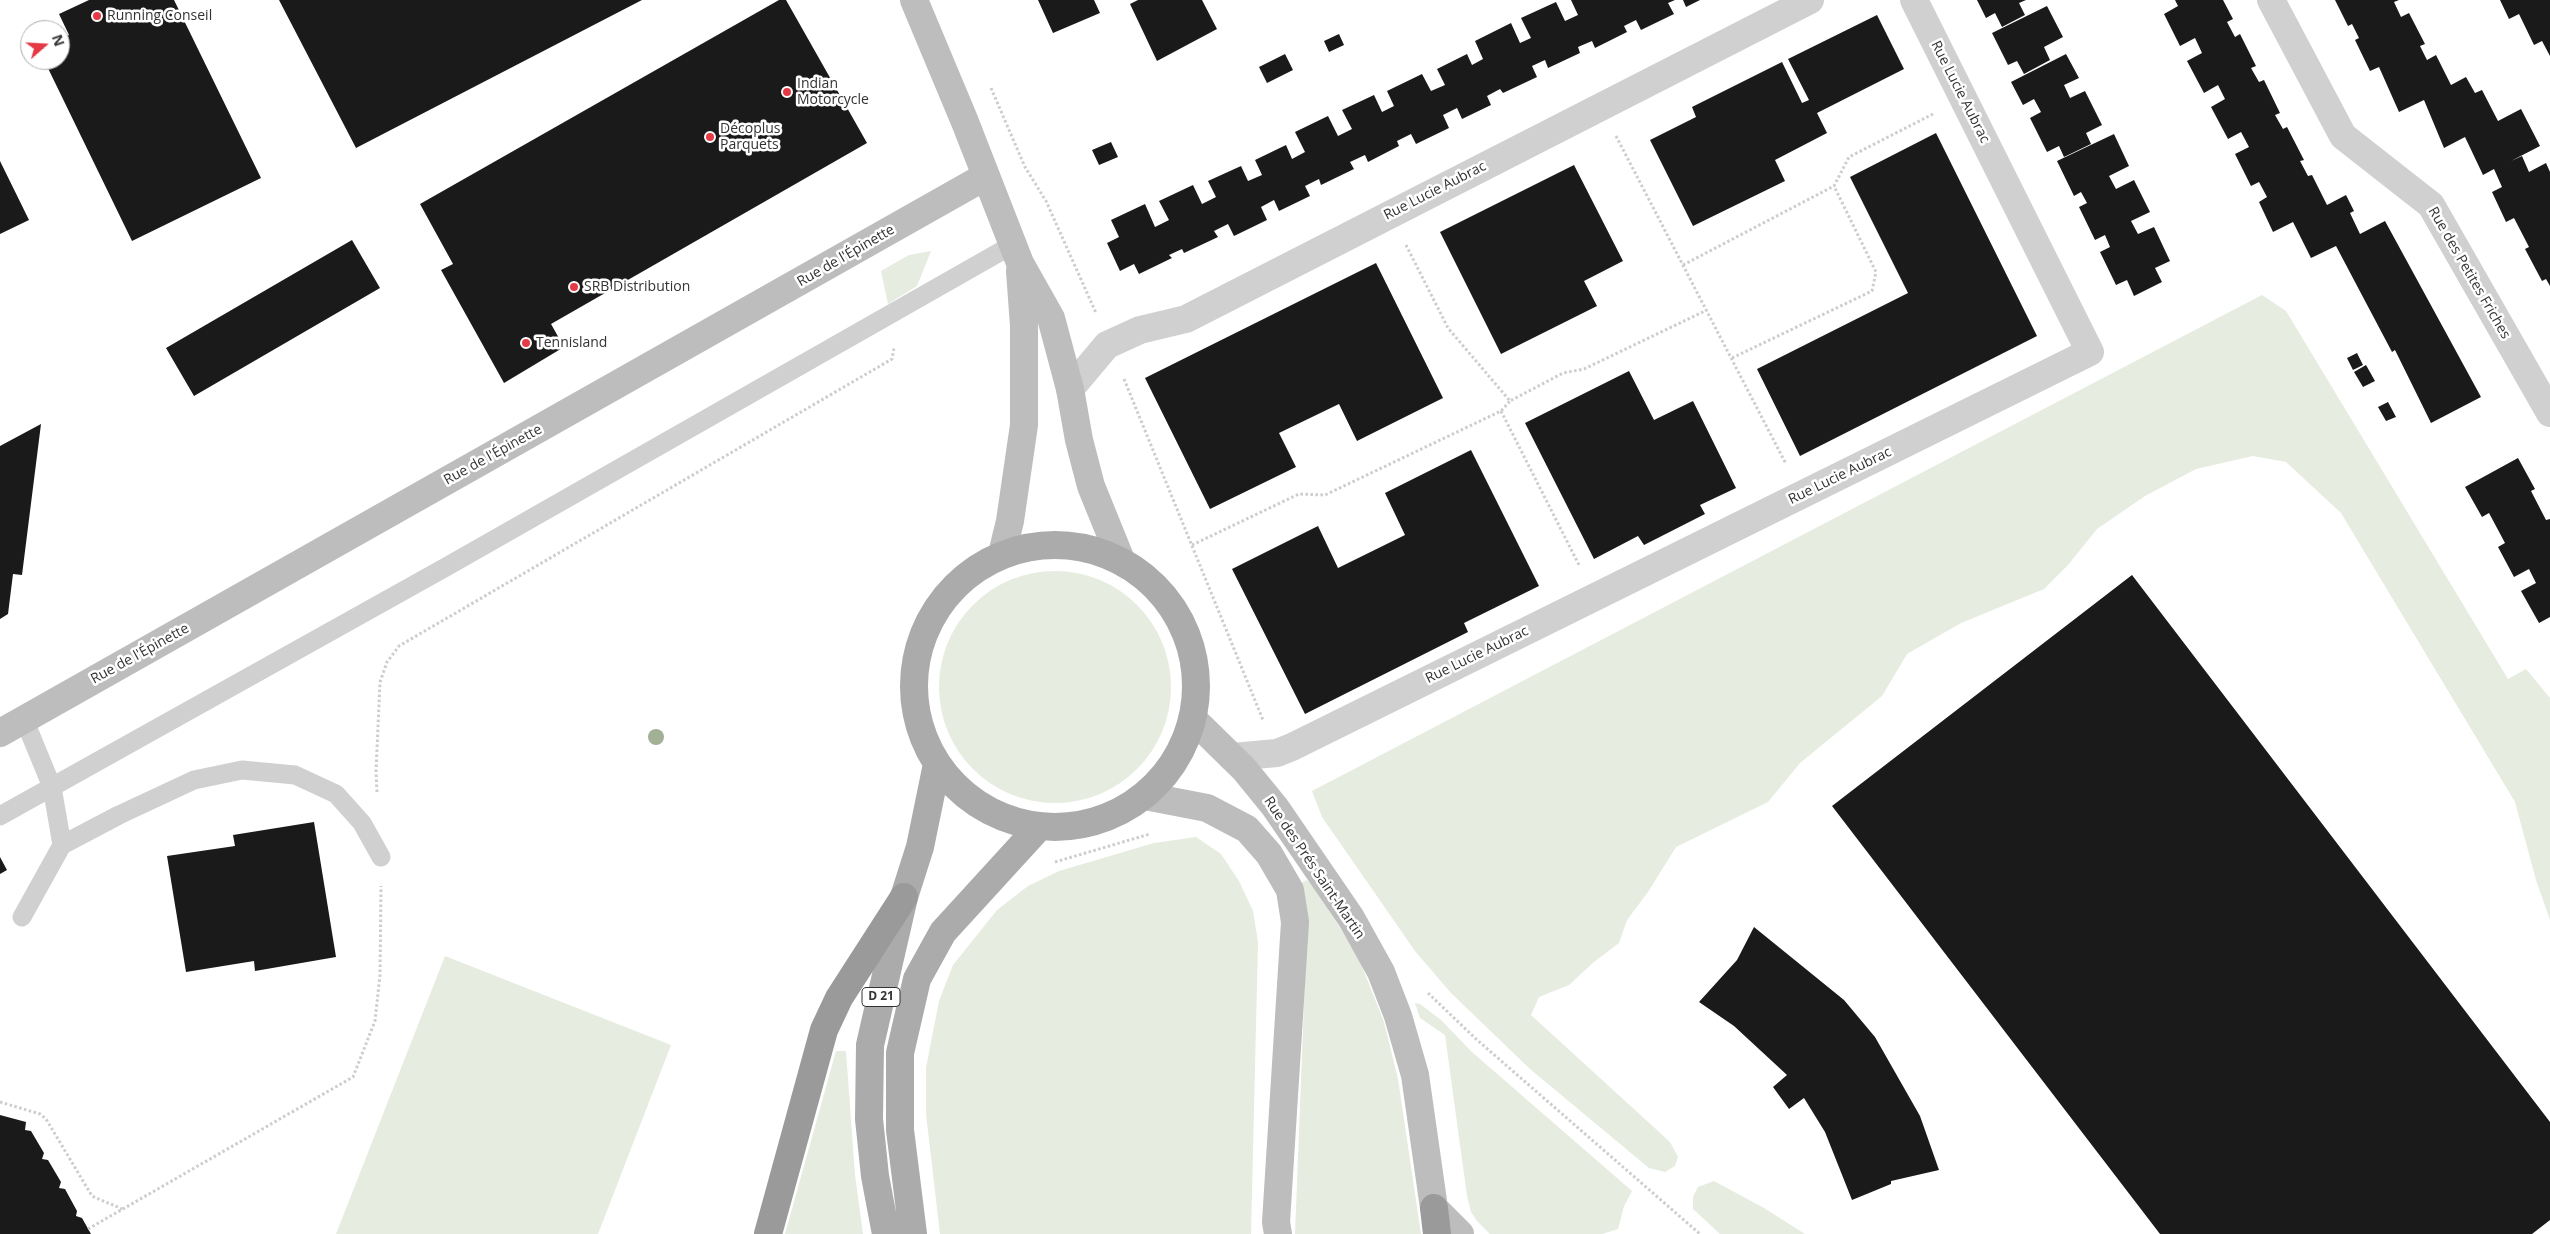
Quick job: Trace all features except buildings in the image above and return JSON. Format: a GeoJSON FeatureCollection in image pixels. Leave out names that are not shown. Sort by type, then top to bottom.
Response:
{"type":"FeatureCollection","features":[{"type":"Feature","properties":{"kind":"highway"},"geometry":{"type":"LineString","coordinates":[[768,1234],[824,1030],[839,998],[904,897]]}},
{"type":"Feature","properties":{"kind":"main road"},"geometry":{"type":"LineString","coordinates":[[1059,544],[1091,548],[1121,560],[1151,582],[1175,610],[1191,644],[1197,682],[1193,719],[1183,748],[1167,774],[1145,796],[1121,812],[1095,822],[1067,828],[1039,827],[998,816],[963,793],[937,764],[921,730],[914,696],[916,662],[926,629],[943,599],[967,575],[1002,554],[1026,547],[1059,544]]}},
{"type":"Feature","properties":{"kind":"main road","name":"D 21"},"geometry":{"type":"LineString","coordinates":[[886,1234],[869,1119],[870,1045],[904,897],[920,847],[937,764]]}},
{"type":"Feature","properties":{"kind":"main road","name":"D 21"},"geometry":{"type":"LineString","coordinates":[[913,1234],[900,1130],[900,1053],[918,979],[943,932],[1039,827]]}},
{"type":"Feature","properties":{"kind":"street"},"geometry":{"type":"LineString","coordinates":[[914,0],[1016,254],[1051,318],[1070,389],[1078,440],[1091,486],[1121,560]]}},
{"type":"Feature","properties":{"kind":"street","name":"Rue Lucie Aubrac"},"geometry":{"type":"LineString","coordinates":[[1070,389],[1110,343],[1140,330],[1186,319],[1810,0]]}},
{"type":"Feature","properties":{"kind":"street","name":"Rue Lucie Aubrac"},"geometry":{"type":"LineString","coordinates":[[1232,757],[1276,752],[1292,747],[2090,352],[1914,0]]}},
{"type":"Feature","properties":{"kind":"street","name":"Rue des Petites Friches"},"geometry":{"type":"LineString","coordinates":[[2271,0],[2343,136],[2431,205],[2550,413]]}},
{"type":"Feature","properties":{"kind":"street","name":"Rue de l'Épinette"},"geometry":{"type":"LineString","coordinates":[[0,733],[986,176]]}},
{"type":"Feature","properties":{"kind":"street"},"geometry":{"type":"LineString","coordinates":[[1002,554],[1010,521],[1024,425],[1024,326],[1016,254]]}},
{"type":"Feature","properties":{"kind":"street","name":"Rue des Prés Saint-Martin"},"geometry":{"type":"LineString","coordinates":[[1193,719],[1232,757],[1269,800],[1298,838],[1351,918],[1381,972],[1398,1016],[1415,1075],[1435,1221],[1460,1234]]}},
{"type":"Feature","properties":{"kind":"street"},"geometry":{"type":"LineString","coordinates":[[1145,796],[1208,808],[1247,829],[1269,854],[1290,890],[1295,922],[1276,1222],[1278,1234]]}},
{"type":"Feature","properties":{"kind":"lane"},"geometry":{"type":"LineString","coordinates":[[0,816],[885,317],[1016,254]]}},
{"type":"Feature","properties":{"kind":"lane"},"geometry":{"type":"LineString","coordinates":[[24,719],[52,787],[62,845]]}},
{"type":"Feature","properties":{"kind":"lane"},"geometry":{"type":"LineString","coordinates":[[22,917],[62,845],[119,815],[194,780],[242,770],[295,775],[336,794],[362,823],[381,857]]}},
{"type":"Feature","properties":{"kind":"path"},"geometry":{"type":"LineString","coordinates":[[988,80],[1025,168],[1046,201],[1110,343],[1276,752]]}},
{"type":"Feature","properties":{"kind":"path"},"geometry":{"type":"LineString","coordinates":[[1683,265],[1834,186],[1849,157],[1940,110]]}},
{"type":"Feature","properties":{"kind":"path"},"geometry":{"type":"LineString","coordinates":[[1614,131],[1787,466]]}},
{"type":"Feature","properties":{"kind":"path"},"geometry":{"type":"LineString","coordinates":[[1732,358],[1872,290],[1876,272],[1834,186]]}},
{"type":"Feature","properties":{"kind":"path"},"geometry":{"type":"LineString","coordinates":[[1414,240],[1405,244],[1448,328],[1510,401]]}},
{"type":"Feature","properties":{"kind":"path"},"geometry":{"type":"LineString","coordinates":[[1192,545],[1299,494],[1325,495],[1500,411],[1510,401],[1563,373],[1584,369],[1707,310]]}},
{"type":"Feature","properties":{"kind":"path"},"geometry":{"type":"LineString","coordinates":[[377,800],[376,772],[380,682],[387,662],[399,646],[892,359],[894,350],[885,317]]}},
{"type":"Feature","properties":{"kind":"path"},"geometry":{"type":"LineString","coordinates":[[1500,411],[1583,572]]}},
{"type":"Feature","properties":{"kind":"path"},"geometry":{"type":"LineString","coordinates":[[1049,864],[1154,833]]}},
{"type":"Feature","properties":{"kind":"path"},"geometry":{"type":"LineString","coordinates":[[88,1229],[353,1077],[374,1021],[380,975],[381,857]]}},
{"type":"Feature","properties":{"kind":"path"},"geometry":{"type":"LineString","coordinates":[[1422,986],[1476,1039],[1700,1234]]}},
{"type":"Feature","properties":{"kind":"path"},"geometry":{"type":"LineString","coordinates":[[0,1102],[40,1114],[46,1119],[92,1196],[122,1210]]}},
{"type":"Feature","properties":{"kind":"shaded area"},"geometry":{"type":"Polygon","coordinates":[[[931,251],[917,286],[888,304],[881,271],[909,255],[931,251]]]}},
{"type":"Feature","properties":{"kind":"shaded area"},"geometry":{"type":"Polygon","coordinates":[[[2262,295],[2286,311],[2508,679],[2526,669],[2550,698],[2550,920],[2536,880],[2515,802],[2341,513],[2286,462],[2253,456],[2196,469],[2145,496],[2097,529],[2068,565],[2044,589],[1961,623],[1907,654],[1882,696],[1800,763],[1768,802],[1676,847],[1648,892],[1627,920],[1619,943],[1594,962],[1569,985],[1539,997],[1531,1015],[1670,1142],[1678,1157],[1675,1166],[1665,1172],[1649,1168],[1530,1069],[1451,993],[1415,951],[1322,817],[1312,791],[2262,295]]]}},
{"type":"Feature","properties":{"kind":"shaded area"},"geometry":{"type":"Polygon","coordinates":[[[1044,571],[1066,571],[1100,579],[1110,584],[1129,597],[1145,613],[1163,642],[1169,664],[1171,687],[1169,710],[1163,732],[1152,752],[1129,777],[1100,795],[1066,803],[1044,803],[1010,795],[1000,790],[981,777],[965,761],[947,732],[939,698],[939,676],[947,642],[952,632],[965,613],[981,597],[1010,579],[1044,571]]]}},
{"type":"Feature","properties":{"kind":"shaded area"},"geometry":{"type":"Polygon","coordinates":[[[1196,837],[1221,854],[1239,881],[1253,911],[1258,942],[1251,1234],[940,1234],[926,1114],[926,1068],[939,1001],[953,965],[997,910],[1028,886],[1059,871],[1154,843],[1196,837]]]}},
{"type":"Feature","properties":{"kind":"shaded area"},"geometry":{"type":"Polygon","coordinates":[[[1306,880],[1310,882],[1361,964],[1384,1022],[1398,1079],[1421,1234],[1295,1234],[1306,953],[1302,883],[1306,880]]]}},
{"type":"Feature","properties":{"kind":"shaded area"},"geometry":{"type":"Polygon","coordinates":[[[445,956],[671,1045],[598,1234],[336,1234],[445,956]]]}},
{"type":"Feature","properties":{"kind":"shaded area"},"geometry":{"type":"Polygon","coordinates":[[[1415,1003],[1420,1004],[1441,1020],[1472,1052],[1632,1191],[1624,1206],[1618,1229],[1602,1234],[1490,1234],[1477,1221],[1471,1212],[1467,1196],[1445,1035],[1420,1018],[1415,1003]]]}},
{"type":"Feature","properties":{"kind":"shaded area"},"geometry":{"type":"Polygon","coordinates":[[[836,1051],[846,1051],[855,1175],[863,1234],[785,1234],[836,1051]]]}},
{"type":"Feature","properties":{"kind":"shaded area"},"geometry":{"type":"Polygon","coordinates":[[[1714,1181],[1764,1208],[1805,1234],[1720,1234],[1693,1209],[1693,1197],[1698,1187],[1714,1181]]]}},
{"type":"Feature","properties":{"kind":"place","name":"Running Conseil"},"geometry":{"type":"Point","coordinates":[97,16]}},
{"type":"Feature","properties":{"kind":"place","name":"Indian Motorcycle"},"geometry":{"type":"Point","coordinates":[787,92]}},
{"type":"Feature","properties":{"kind":"place","name":"Décoplus Parquets"},"geometry":{"type":"Point","coordinates":[710,137]}},
{"type":"Feature","properties":{"kind":"place","name":"SRB Distribution"},"geometry":{"type":"Point","coordinates":[574,287]}},
{"type":"Feature","properties":{"kind":"place","name":"Tennisland"},"geometry":{"type":"Point","coordinates":[526,343]}}]}
